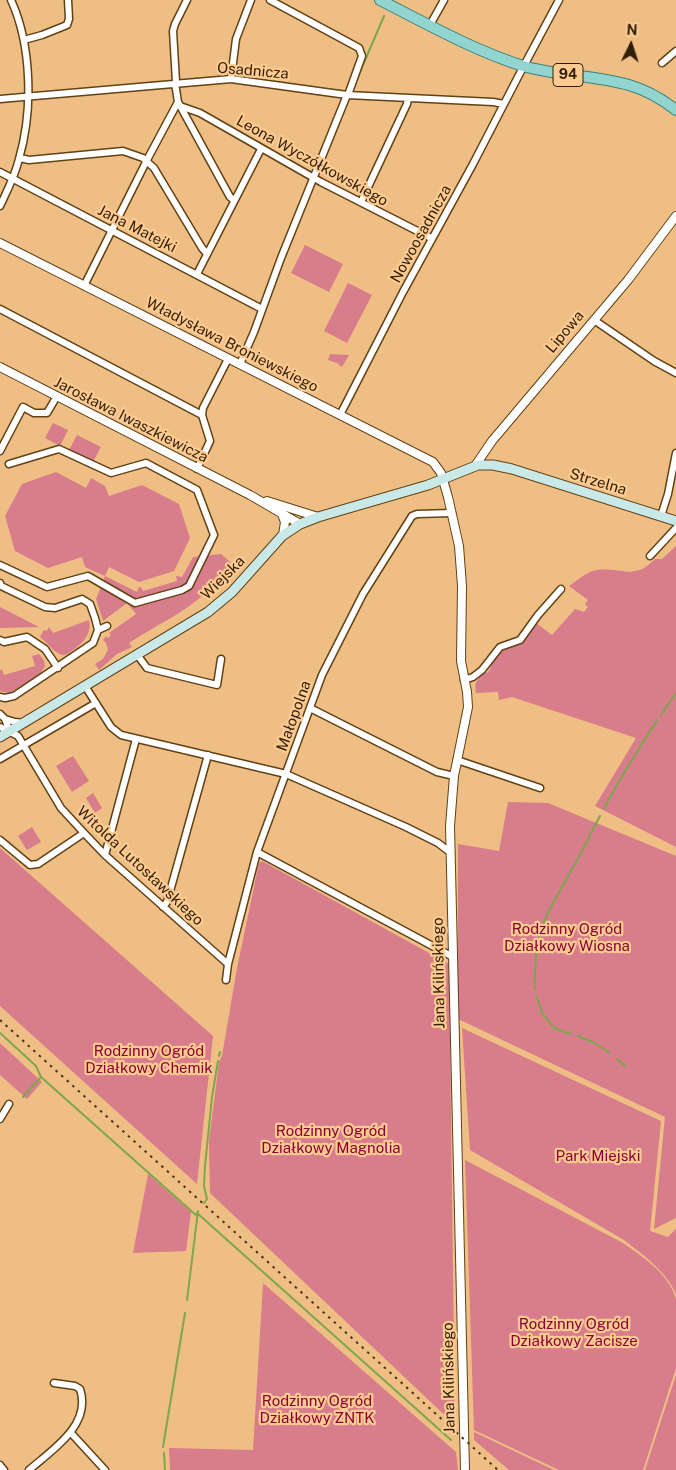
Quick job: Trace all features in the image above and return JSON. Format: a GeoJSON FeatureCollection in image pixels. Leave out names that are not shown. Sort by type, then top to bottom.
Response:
{"type":"FeatureCollection","features":[{"type":"Feature","properties":{"kind":"main road","name":"94"},"geometry":{"type":"LineString","coordinates":[[380,0],[485,53],[524,66],[555,73],[629,85],[652,94],[676,110]]}},
{"type":"Feature","properties":{"kind":"main road","name":"Strzelna"},"geometry":{"type":"LineString","coordinates":[[475,466],[485,464],[512,469],[676,521]]}},
{"type":"Feature","properties":{"kind":"main road","name":"Wiejska"},"geometry":{"type":"LineString","coordinates":[[0,738],[208,612],[227,598],[283,535],[300,524],[443,480],[475,466]]}},
{"type":"Feature","properties":{"kind":"street"},"geometry":{"type":"LineString","coordinates":[[0,206],[20,158],[28,97],[24,40],[18,16],[11,0]]}},
{"type":"Feature","properties":{"kind":"street"},"geometry":{"type":"LineString","coordinates":[[24,40],[67,25],[69,20],[68,0]]}},
{"type":"Feature","properties":{"kind":"street"},"geometry":{"type":"LineString","coordinates":[[186,0],[173,31],[179,104],[230,197],[234,200]]}},
{"type":"Feature","properties":{"kind":"street"},"geometry":{"type":"LineString","coordinates":[[231,79],[236,38],[251,0]]}},
{"type":"Feature","properties":{"kind":"street"},"geometry":{"type":"LineString","coordinates":[[240,364],[362,56],[359,48],[270,0]]}},
{"type":"Feature","properties":{"kind":"street"},"geometry":{"type":"LineString","coordinates":[[430,25],[444,0]]}},
{"type":"Feature","properties":{"kind":"street","name":"Nowoosadnicza"},"geometry":{"type":"LineString","coordinates":[[340,415],[431,238],[458,193],[559,0]]}},
{"type":"Feature","properties":{"kind":"street"},"geometry":{"type":"LineString","coordinates":[[662,63],[676,51]]}},
{"type":"Feature","properties":{"kind":"street","name":"Osadnicza"},"geometry":{"type":"LineString","coordinates":[[0,99],[176,82],[231,79],[347,95],[504,104]]}},
{"type":"Feature","properties":{"kind":"street"},"geometry":{"type":"LineString","coordinates":[[362,202],[408,98]]}},
{"type":"Feature","properties":{"kind":"street"},"geometry":{"type":"LineString","coordinates":[[84,286],[147,160],[179,104]]}},
{"type":"Feature","properties":{"kind":"street","name":"Leona Wyczółkowskiego"},"geometry":{"type":"LineString","coordinates":[[179,104],[195,111],[314,178],[431,238]]}},
{"type":"Feature","properties":{"kind":"street"},"geometry":{"type":"LineString","coordinates":[[188,120],[189,114],[195,111]]}},
{"type":"Feature","properties":{"kind":"street"},"geometry":{"type":"LineString","coordinates":[[197,274],[261,149]]}},
{"type":"Feature","properties":{"kind":"street"},"geometry":{"type":"LineString","coordinates":[[20,158],[29,160],[123,151],[147,160],[154,168],[207,254]]}},
{"type":"Feature","properties":{"kind":"street","name":"Jana Matejki"},"geometry":{"type":"LineString","coordinates":[[0,172],[262,309]]}},
{"type":"Feature","properties":{"kind":"street","name":"Lipowa"},"geometry":{"type":"LineString","coordinates":[[475,466],[494,439],[673,226],[676,216]]}},
{"type":"Feature","properties":{"kind":"street","name":"Władysława Broniewskiego"},"geometry":{"type":"LineString","coordinates":[[0,243],[433,462],[443,480]]}},
{"type":"Feature","properties":{"kind":"street"},"geometry":{"type":"LineString","coordinates":[[0,309],[202,415]]}},
{"type":"Feature","properties":{"kind":"street"},"geometry":{"type":"LineString","coordinates":[[594,320],[654,361],[676,373]]}},
{"type":"Feature","properties":{"kind":"street"},"geometry":{"type":"LineString","coordinates":[[197,469],[210,441],[202,415],[206,402],[228,359]]}},
{"type":"Feature","properties":{"kind":"street","name":"Jarosława Iwaszkiewicza"},"geometry":{"type":"LineString","coordinates":[[0,367],[250,496],[300,524]]}},
{"type":"Feature","properties":{"kind":"street"},"geometry":{"type":"LineString","coordinates":[[0,451],[22,407],[34,413],[47,413],[57,396]]}},
{"type":"Feature","properties":{"kind":"street"},"geometry":{"type":"LineString","coordinates":[[0,565],[47,587],[88,576],[135,603],[182,590],[189,586],[214,535],[197,490],[146,463],[111,473],[59,450],[8,464]]}},
{"type":"Feature","properties":{"kind":"street"},"geometry":{"type":"LineString","coordinates":[[661,516],[676,455]]}},
{"type":"Feature","properties":{"kind":"street","name":"Jana Kilińskiego"},"geometry":{"type":"LineString","coordinates":[[443,480],[452,513],[461,566],[463,596],[461,661],[468,707],[454,776],[451,812],[465,1470]]}},
{"type":"Feature","properties":{"kind":"street","name":"Jarosława Iwaszkiewicza"},"geometry":{"type":"LineString","coordinates":[[250,496],[318,517]]}},
{"type":"Feature","properties":{"kind":"street"},"geometry":{"type":"LineString","coordinates":[[294,511],[300,517],[300,524]]}},
{"type":"Feature","properties":{"kind":"street","name":"Małopolna"},"geometry":{"type":"LineString","coordinates":[[226,980],[228,964],[257,852],[322,676],[363,594],[412,516],[417,514],[452,513]]}},
{"type":"Feature","properties":{"kind":"street"},"geometry":{"type":"LineString","coordinates":[[282,514],[285,522],[283,535]]}},
{"type":"Feature","properties":{"kind":"street"},"geometry":{"type":"LineString","coordinates":[[650,556],[676,528]]}},
{"type":"Feature","properties":{"kind":"street"},"geometry":{"type":"LineString","coordinates":[[0,583],[1,586],[46,607],[55,608],[82,600],[90,604],[98,630],[93,643],[58,668],[14,696],[0,697]]}},
{"type":"Feature","properties":{"kind":"street"},"geometry":{"type":"LineString","coordinates":[[464,680],[473,678],[482,670],[500,647],[520,640],[538,615],[561,589]]}},
{"type":"Feature","properties":{"kind":"street"},"geometry":{"type":"LineString","coordinates":[[98,630],[107,626]]}},
{"type":"Feature","properties":{"kind":"street"},"geometry":{"type":"LineString","coordinates":[[0,640],[4,642],[27,638],[45,649],[58,668]]}},
{"type":"Feature","properties":{"kind":"street"},"geometry":{"type":"LineString","coordinates":[[138,656],[147,668],[217,684],[221,659]]}},
{"type":"Feature","properties":{"kind":"street"},"geometry":{"type":"LineString","coordinates":[[85,686],[114,730],[121,735],[286,774],[438,843],[451,853]]}},
{"type":"Feature","properties":{"kind":"street"},"geometry":{"type":"LineString","coordinates":[[0,759],[96,703]]}},
{"type":"Feature","properties":{"kind":"street"},"geometry":{"type":"LineString","coordinates":[[310,708],[437,772],[454,776]]}},
{"type":"Feature","properties":{"kind":"street"},"geometry":{"type":"LineString","coordinates":[[3,716],[15,722],[26,723]]}},
{"type":"Feature","properties":{"kind":"street"},"geometry":{"type":"LineString","coordinates":[[3,716],[10,732]]}},
{"type":"Feature","properties":{"kind":"street"},"geometry":{"type":"LineString","coordinates":[[0,727],[10,732]]}},
{"type":"Feature","properties":{"kind":"street","name":"Witolda Lutosławskiego"},"geometry":{"type":"LineString","coordinates":[[10,732],[17,735],[61,808],[84,833],[105,855],[228,964]]}},
{"type":"Feature","properties":{"kind":"street"},"geometry":{"type":"LineString","coordinates":[[105,855],[136,739]]}},
{"type":"Feature","properties":{"kind":"street"},"geometry":{"type":"LineString","coordinates":[[163,907],[167,902],[208,755]]}},
{"type":"Feature","properties":{"kind":"street"},"geometry":{"type":"LineString","coordinates":[[457,760],[540,788]]}},
{"type":"Feature","properties":{"kind":"street"},"geometry":{"type":"LineString","coordinates":[[0,840],[30,865],[38,864],[84,833]]}},
{"type":"Feature","properties":{"kind":"street"},"geometry":{"type":"LineString","coordinates":[[438,843],[451,843]]}},
{"type":"Feature","properties":{"kind":"street"},"geometry":{"type":"LineString","coordinates":[[257,852],[453,957]]}},
{"type":"Feature","properties":{"kind":"street"},"geometry":{"type":"LineString","coordinates":[[0,1119],[9,1104]]}},
{"type":"Feature","properties":{"kind":"street"},"geometry":{"type":"LineString","coordinates":[[29,1470],[71,1433],[80,1414],[83,1402],[80,1389],[75,1386],[54,1383]]}},
{"type":"Feature","properties":{"kind":"street"},"geometry":{"type":"LineString","coordinates":[[71,1433],[105,1470]]}},
{"type":"Feature","properties":{"kind":"street"},"geometry":{"type":"LineString","coordinates":[[0,1465],[4,1470]]}},
{"type":"Feature","properties":{"kind":"green space"},"geometry":{"type":"Polygon","coordinates":[[[305,245],[343,264],[329,292],[291,273],[305,245]]]}},
{"type":"Feature","properties":{"kind":"green space"},"geometry":{"type":"Polygon","coordinates":[[[348,283],[372,295],[347,343],[324,331],[348,283]]]}},
{"type":"Feature","properties":{"kind":"green space"},"geometry":{"type":"Polygon","coordinates":[[[330,354],[349,355],[342,367],[328,360],[330,354]]]}},
{"type":"Feature","properties":{"kind":"green space"},"geometry":{"type":"Polygon","coordinates":[[[53,423],[68,430],[60,446],[45,438],[53,423]]]}},
{"type":"Feature","properties":{"kind":"green space"},"geometry":{"type":"Polygon","coordinates":[[[77,435],[101,447],[93,462],[69,450],[77,435]]]}},
{"type":"Feature","properties":{"kind":"green space"},"geometry":{"type":"Polygon","coordinates":[[[56,472],[86,488],[91,478],[105,486],[109,496],[142,485],[179,504],[190,538],[174,571],[139,582],[109,567],[105,576],[85,567],[82,557],[48,568],[15,551],[5,516],[22,484],[56,472]]]}},
{"type":"Feature","properties":{"kind":"green space"},"geometry":{"type":"Polygon","coordinates":[[[676,546],[676,847],[595,806],[636,738],[512,697],[499,700],[498,692],[476,693],[476,685],[484,672],[487,673],[491,668],[488,666],[503,648],[522,642],[536,623],[552,635],[575,609],[584,612],[588,607],[585,604],[588,600],[569,586],[582,576],[597,570],[628,572],[641,570],[655,559],[662,559],[676,546]]]}},
{"type":"Feature","properties":{"kind":"green space"},"geometry":{"type":"Polygon","coordinates":[[[221,554],[235,566],[196,601],[129,643],[132,647],[117,654],[99,670],[95,664],[103,659],[108,650],[103,640],[106,636],[108,638],[111,635],[109,633],[136,614],[127,603],[103,621],[96,599],[105,576],[137,592],[139,587],[143,591],[177,581],[176,576],[182,577],[193,557],[221,554]]]}},
{"type":"Feature","properties":{"kind":"green space"},"geometry":{"type":"Polygon","coordinates":[[[0,607],[39,627],[0,628],[0,607]]]}},
{"type":"Feature","properties":{"kind":"green space"},"geometry":{"type":"Polygon","coordinates":[[[89,620],[90,625],[86,638],[65,655],[56,652],[40,637],[44,630],[47,631],[49,627],[53,633],[89,620]]]}},
{"type":"Feature","properties":{"kind":"green space"},"geometry":{"type":"Polygon","coordinates":[[[39,654],[45,666],[40,674],[9,693],[0,691],[0,671],[2,669],[4,675],[35,666],[32,656],[39,654]]]}},
{"type":"Feature","properties":{"kind":"green space"},"geometry":{"type":"Polygon","coordinates":[[[73,756],[89,781],[72,792],[56,766],[73,756]]]}},
{"type":"Feature","properties":{"kind":"green space"},"geometry":{"type":"Polygon","coordinates":[[[93,793],[102,808],[95,813],[86,798],[93,793]]]}},
{"type":"Feature","properties":{"kind":"green space","name":"Rodzinny Ogród Działkowy Wiosna"},"geometry":{"type":"Polygon","coordinates":[[[508,802],[548,803],[676,856],[676,1218],[654,1229],[665,1117],[458,1019],[458,844],[499,851],[508,802]]]}},
{"type":"Feature","properties":{"kind":"green space"},"geometry":{"type":"Polygon","coordinates":[[[32,827],[41,842],[27,850],[18,836],[32,827]]]}},
{"type":"Feature","properties":{"kind":"green space","name":"Rodzinny Ogród Działkowy Chemik"},"geometry":{"type":"Polygon","coordinates":[[[0,848],[213,1036],[197,1184],[0,1006],[0,848]]]}},
{"type":"Feature","properties":{"kind":"green space","name":"Rodzinny Ogród Działkowy Magnolia"},"geometry":{"type":"Polygon","coordinates":[[[262,861],[449,964],[455,1425],[210,1193],[209,1141],[219,1062],[222,1056],[237,968],[259,863],[262,861]]]}},
{"type":"Feature","properties":{"kind":"green space","name":"Park Miejski"},"geometry":{"type":"Polygon","coordinates":[[[462,1028],[661,1121],[650,1231],[668,1237],[676,1229],[676,1294],[660,1271],[624,1240],[470,1150],[462,1028]]]}},
{"type":"Feature","properties":{"kind":"green space"},"geometry":{"type":"Polygon","coordinates":[[[0,1043],[42,1082],[27,1099],[0,1075],[0,1043]]]}},
{"type":"Feature","properties":{"kind":"green space","name":"Rodzinny Ogród Działkowy Zacisze"},"geometry":{"type":"Polygon","coordinates":[[[465,1160],[623,1243],[654,1267],[673,1290],[676,1299],[676,1368],[643,1470],[559,1470],[474,1430],[465,1160]]]}},
{"type":"Feature","properties":{"kind":"green space"},"geometry":{"type":"Polygon","coordinates":[[[148,1174],[191,1212],[186,1251],[133,1253],[148,1174]]]}},
{"type":"Feature","properties":{"kind":"green space","name":"Rodzinny Ogród Działkowy ZNTK"},"geometry":{"type":"Polygon","coordinates":[[[263,1283],[456,1452],[458,1470],[170,1470],[169,1448],[253,1450],[263,1283]]]}},
{"type":"Feature","properties":{"kind":"green space"},"geometry":{"type":"Polygon","coordinates":[[[676,1375],[676,1470],[645,1470],[676,1375]]]}},
{"type":"Feature","properties":{"kind":"green space"},"geometry":{"type":"Polygon","coordinates":[[[474,1432],[554,1470],[509,1470],[474,1440],[474,1432]]]}},
{"type":"Feature","properties":{"kind":"waterway"},"geometry":{"type":"LineString","coordinates":[[357,79],[384,16]]}},
{"type":"Feature","properties":{"kind":"waterway"},"geometry":{"type":"LineString","coordinates":[[661,715],[676,693]]}},
{"type":"Feature","properties":{"kind":"waterway"},"geometry":{"type":"LineString","coordinates":[[604,808],[657,720]]}},
{"type":"Feature","properties":{"kind":"waterway"},"geometry":{"type":"LineString","coordinates":[[535,989],[536,954],[542,927],[600,816]]}},
{"type":"Feature","properties":{"kind":"waterway"},"geometry":{"type":"LineString","coordinates":[[536,996],[543,1014],[554,1028],[571,1034]]}},
{"type":"Feature","properties":{"kind":"waterway"},"geometry":{"type":"LineString","coordinates":[[0,1033],[36,1066],[41,1077],[197,1216]]}},
{"type":"Feature","properties":{"kind":"waterway"},"geometry":{"type":"LineString","coordinates":[[578,1036],[593,1042],[610,1053]]}},
{"type":"Feature","properties":{"kind":"waterway"},"geometry":{"type":"LineString","coordinates":[[219,1056],[220,1052]]}},
{"type":"Feature","properties":{"kind":"waterway"},"geometry":{"type":"LineString","coordinates":[[617,1059],[625,1066]]}},
{"type":"Feature","properties":{"kind":"waterway"},"geometry":{"type":"LineString","coordinates":[[204,1203],[207,1199],[204,1186],[205,1166],[212,1097],[218,1061]]}},
{"type":"Feature","properties":{"kind":"waterway"},"geometry":{"type":"LineString","coordinates":[[23,1097],[41,1077]]}},
{"type":"Feature","properties":{"kind":"waterway"},"geometry":{"type":"LineString","coordinates":[[187,1300],[198,1211]]}},
{"type":"Feature","properties":{"kind":"waterway"},"geometry":{"type":"LineString","coordinates":[[197,1213],[451,1440]]}},
{"type":"Feature","properties":{"kind":"waterway"},"geometry":{"type":"LineString","coordinates":[[163,1447],[185,1313]]}},
{"type":"Feature","properties":{"kind":"waterway"},"geometry":{"type":"LineString","coordinates":[[164,1453],[165,1470]]}},
{"type":"Feature","properties":{"kind":"railway"},"geometry":{"type":"LineString","coordinates":[[0,1020],[498,1470]]}}]}
